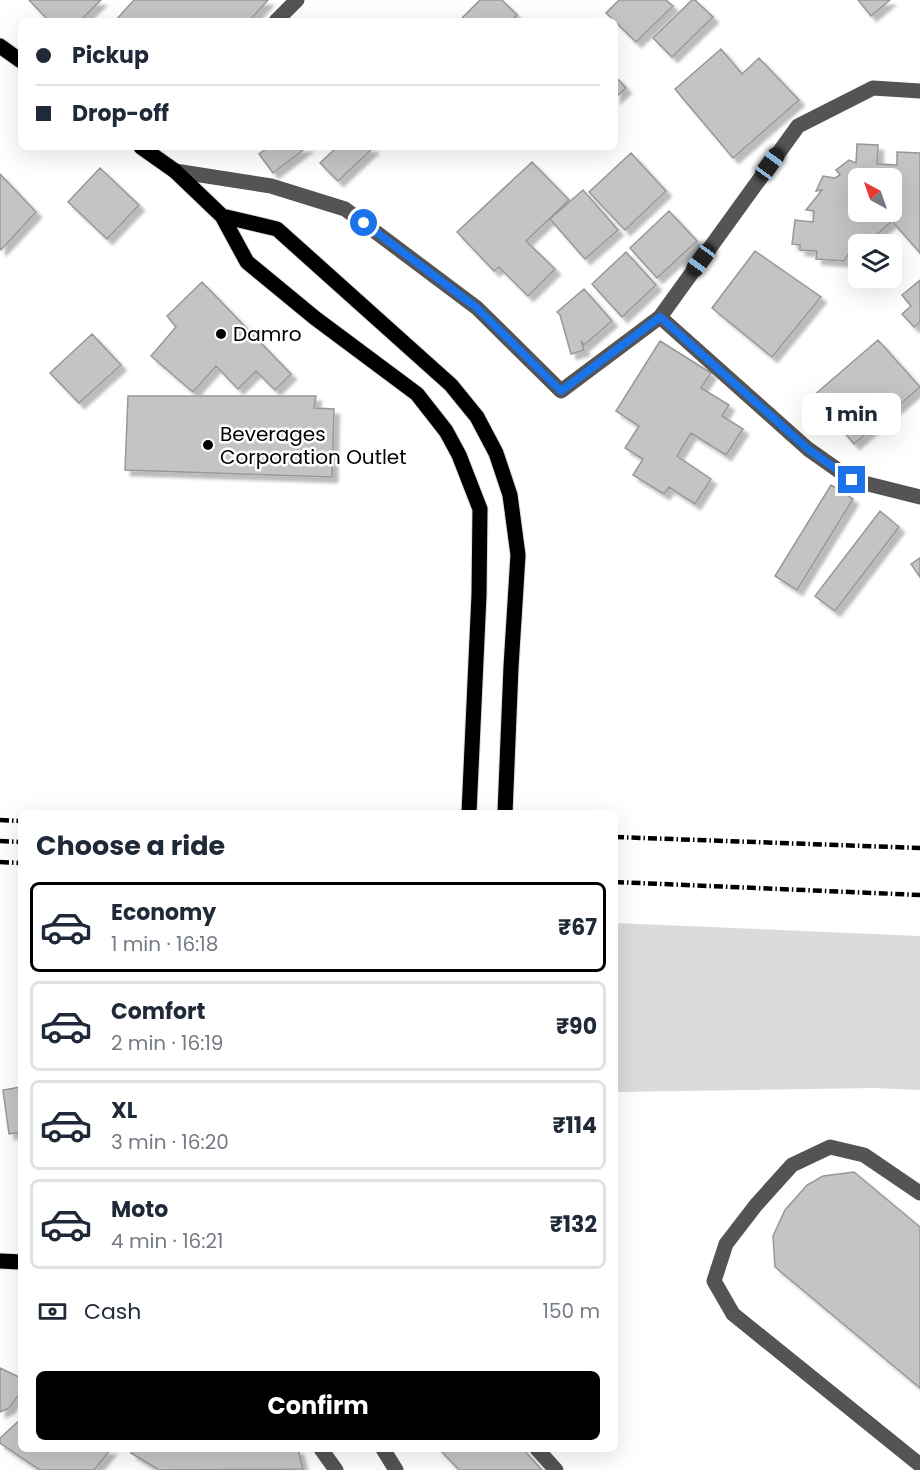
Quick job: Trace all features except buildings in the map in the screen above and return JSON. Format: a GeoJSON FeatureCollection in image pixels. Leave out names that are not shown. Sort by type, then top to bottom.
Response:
{"type":"FeatureCollection","features":[{"type":"Feature","properties":{"kind":"main road"},"geometry":{"type":"LineString","coordinates":[[0,46],[18,59]]}},
{"type":"Feature","properties":{"kind":"main road"},"geometry":{"type":"LineString","coordinates":[[149,150],[222,216],[247,262],[315,318],[417,394],[446,431],[459,455],[480,508],[479,595],[469,810]]}},
{"type":"Feature","properties":{"kind":"main road"},"geometry":{"type":"LineString","coordinates":[[222,216],[277,230],[451,385],[477,417],[496,453],[510,495],[518,555],[505,810]]}},
{"type":"Feature","properties":{"kind":"main road"},"geometry":{"type":"LineString","coordinates":[[0,1261],[18,1262]]}},
{"type":"Feature","properties":{"kind":"street"},"geometry":{"type":"LineString","coordinates":[[279,18],[297,0]]}},
{"type":"Feature","properties":{"kind":"street"},"geometry":{"type":"LineString","coordinates":[[175,171],[271,186],[345,209],[477,308],[561,391],[660,317],[798,126],[873,88],[920,90]]}},
{"type":"Feature","properties":{"kind":"street"},"geometry":{"type":"LineString","coordinates":[[660,317],[808,449],[852,480],[920,497]]}},
{"type":"Feature","properties":{"kind":"street"},"geometry":{"type":"LineString","coordinates":[[920,1193],[864,1155],[830,1147],[792,1165],[756,1205],[726,1244],[714,1281],[733,1314],[920,1465]]}},
{"type":"Feature","properties":{"kind":"street"},"geometry":{"type":"LineString","coordinates":[[323,1452],[336,1470]]}},
{"type":"Feature","properties":{"kind":"street"},"geometry":{"type":"LineString","coordinates":[[385,1452],[396,1470]]}},
{"type":"Feature","properties":{"kind":"street"},"geometry":{"type":"LineString","coordinates":[[540,1452],[556,1470]]}},
{"type":"Feature","properties":{"kind":"shaded area"},"geometry":{"type":"Polygon","coordinates":[[[618,923],[920,936],[920,1090],[873,1088],[618,1092],[618,923]]]}},
{"type":"Feature","properties":{"kind":"railway"},"geometry":{"type":"LineString","coordinates":[[0,820],[18,821]]}},
{"type":"Feature","properties":{"kind":"railway"},"geometry":{"type":"LineString","coordinates":[[618,837],[920,848]]}},
{"type":"Feature","properties":{"kind":"railway"},"geometry":{"type":"LineString","coordinates":[[0,841],[18,842]]}},
{"type":"Feature","properties":{"kind":"railway"},"geometry":{"type":"LineString","coordinates":[[0,862],[18,863]]}},
{"type":"Feature","properties":{"kind":"railway"},"geometry":{"type":"LineString","coordinates":[[618,882],[920,895]]}},
{"type":"Feature","properties":{"kind":"place","name":"Damro"},"geometry":{"type":"Point","coordinates":[221,334]}},
{"type":"Feature","properties":{"kind":"place","name":"Beverages Corporation Outlet"},"geometry":{"type":"Point","coordinates":[208,445]}},
{"type":"Feature","properties":{"kind":"route"},"geometry":{"type":"LineString","coordinates":[[364,223],[477,308],[561,391],[660,317],[808,449],[852,480]]}}]}
